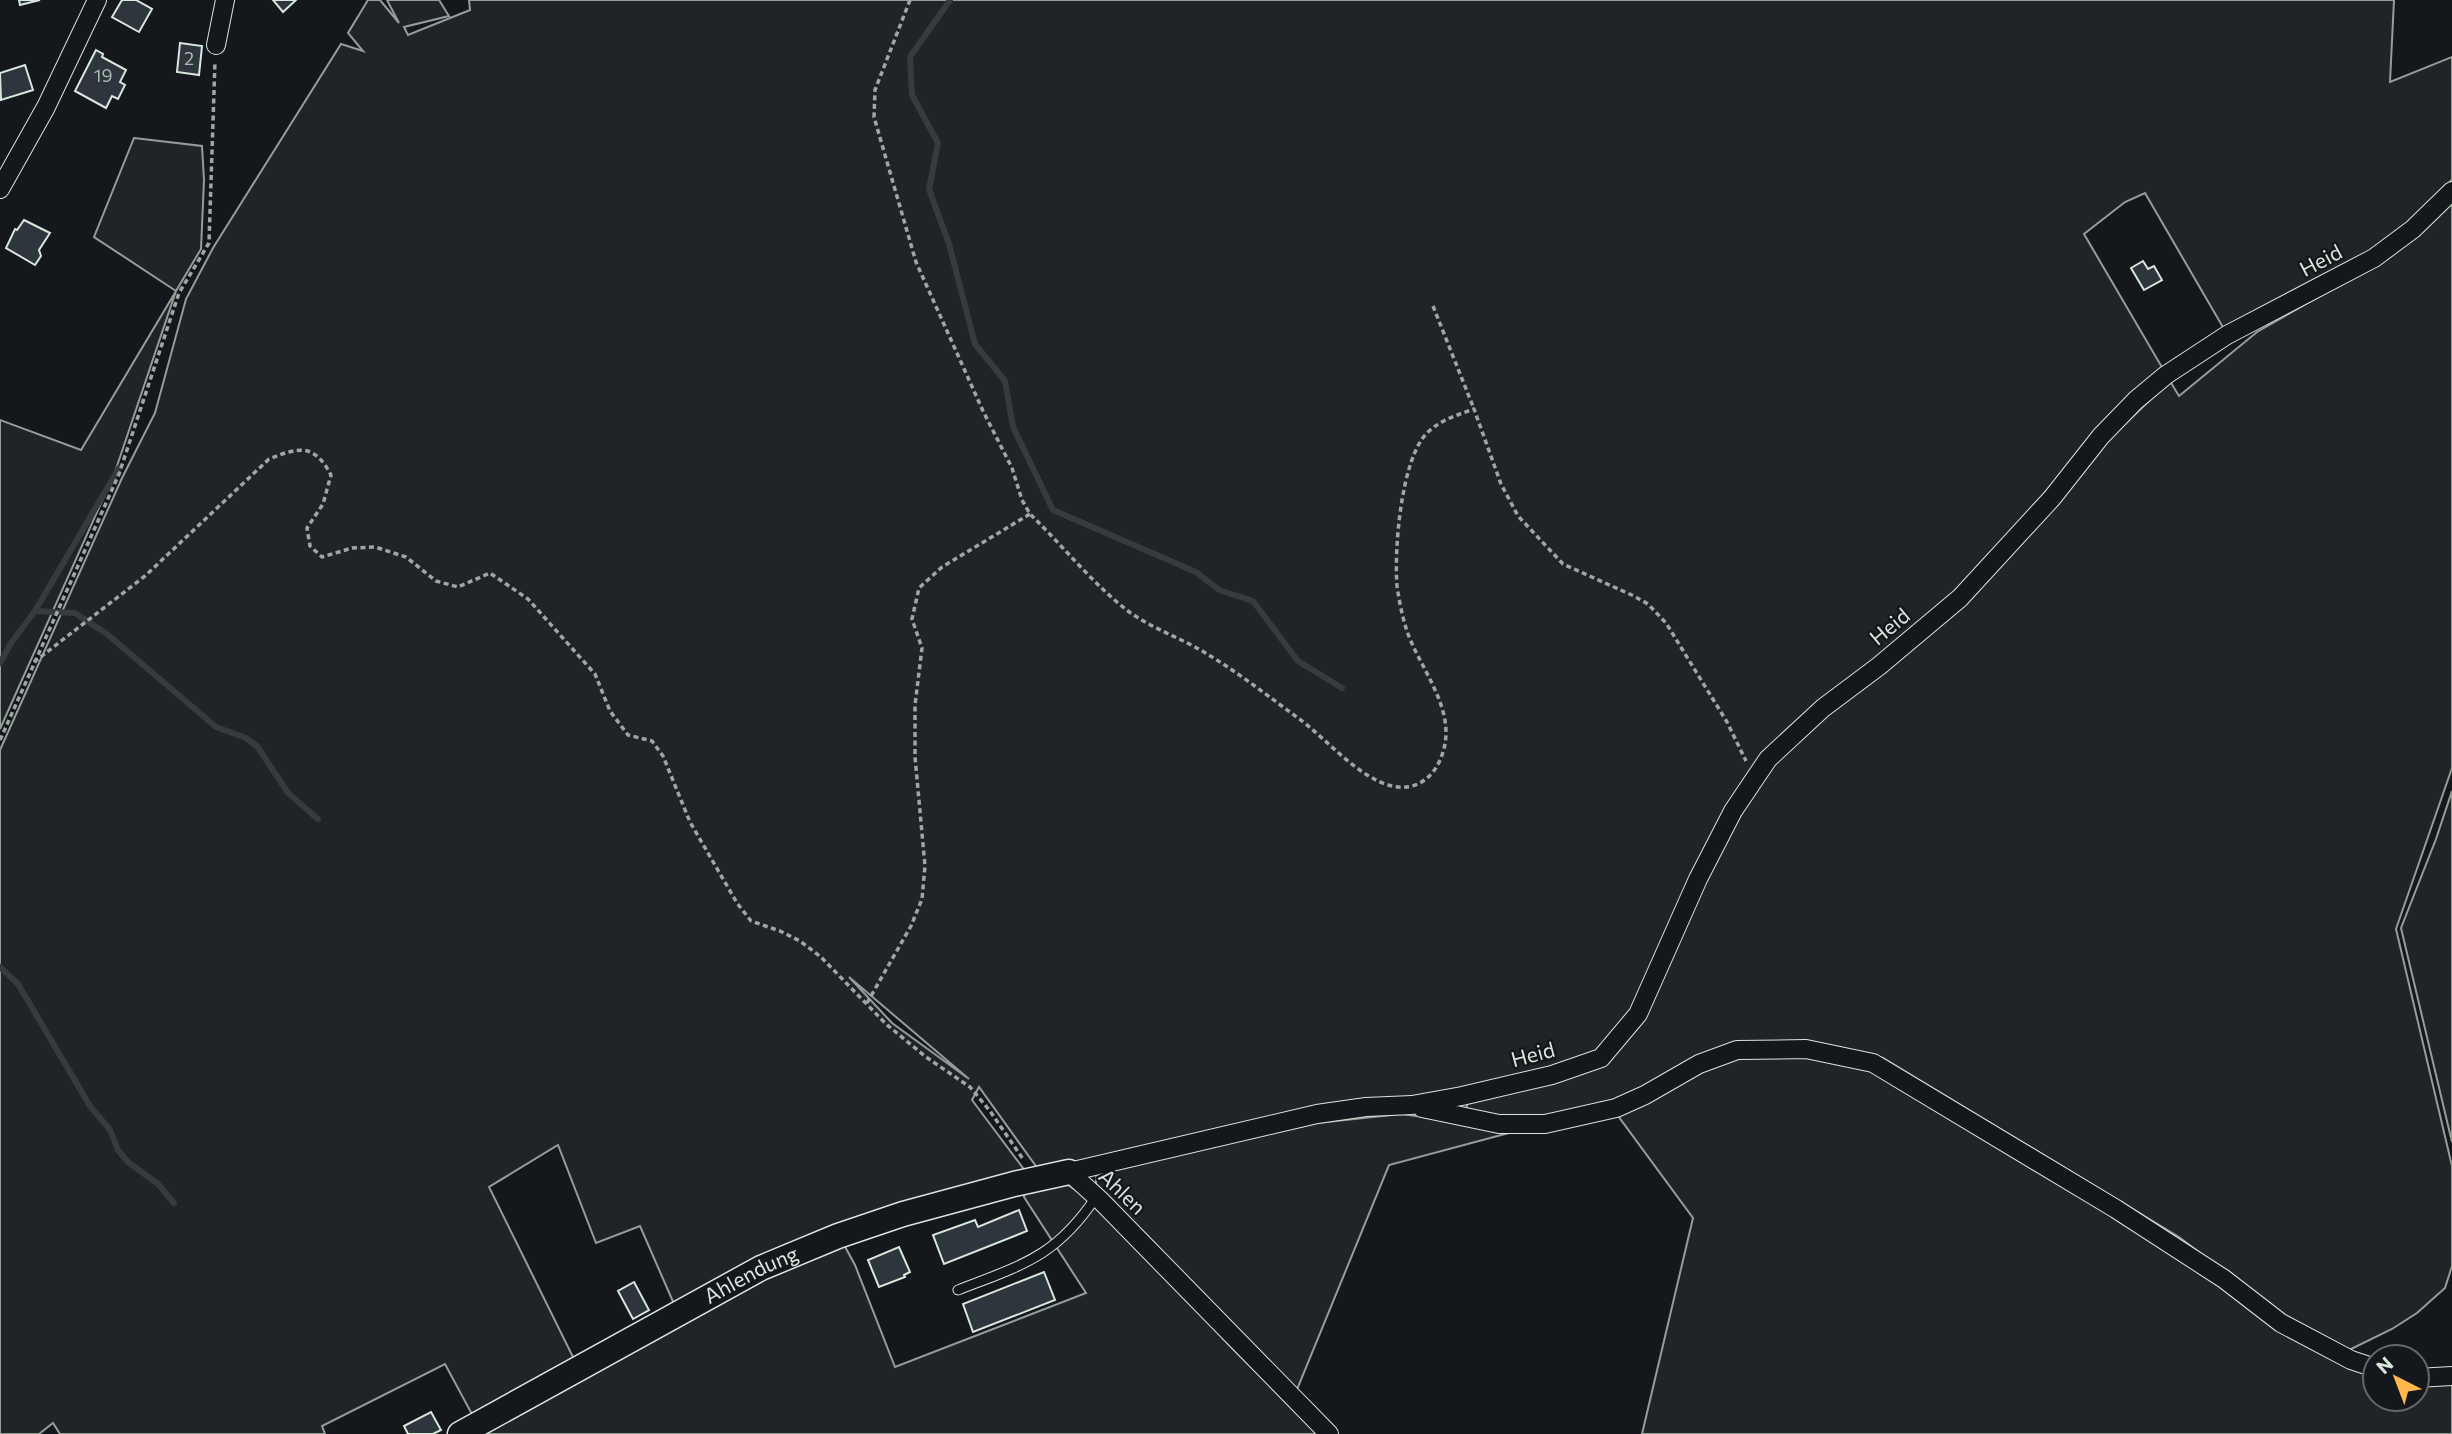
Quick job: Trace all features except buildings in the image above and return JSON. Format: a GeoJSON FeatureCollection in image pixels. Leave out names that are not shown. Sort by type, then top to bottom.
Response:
{"type":"FeatureCollection","features":[{"type":"Feature","properties":{"kind":"street"},"geometry":{"type":"LineString","coordinates":[[0,189],[46,107],[97,0]]}},
{"type":"Feature","properties":{"kind":"street"},"geometry":{"type":"LineString","coordinates":[[216,45],[225,0]]}},
{"type":"Feature","properties":{"kind":"street","name":"Heid"},"geometry":{"type":"LineString","coordinates":[[1412,1105],[1552,1075],[1601,1058],[1638,1014],[1698,879],[1733,811],[1768,759],[1823,708],[1879,666],[1960,598],[2052,498],[2101,436],[2166,375],[2227,335],[2375,258],[2413,229],[2452,191]]}},
{"type":"Feature","properties":{"kind":"street"},"geometry":{"type":"LineString","coordinates":[[1412,1105],[1499,1124],[1545,1124],[1616,1108],[1699,1064],[1737,1050],[1806,1049],[1873,1063],[2116,1209],[2224,1279],[2281,1322],[2361,1363]]}},
{"type":"Feature","properties":{"kind":"street","name":"Ahlen"},"geometry":{"type":"LineString","coordinates":[[1069,1172],[1317,1114],[1354,1108],[1412,1105]]}},
{"type":"Feature","properties":{"kind":"street","name":"Ahlen"},"geometry":{"type":"LineString","coordinates":[[1069,1172],[1329,1434]]}},
{"type":"Feature","properties":{"kind":"street","name":"Ahlendung"},"geometry":{"type":"LineString","coordinates":[[460,1434],[761,1268],[838,1236],[903,1214],[1069,1172]]}},
{"type":"Feature","properties":{"kind":"street"},"geometry":{"type":"LineString","coordinates":[[2431,1377],[2452,1376]]}},
{"type":"Feature","properties":{"kind":"lane"},"geometry":{"type":"LineString","coordinates":[[958,1290],[1017,1267],[1049,1250],[1075,1227],[1096,1197]]}},
{"type":"Feature","properties":{"kind":"path"},"geometry":{"type":"LineString","coordinates":[[910,0],[875,90],[874,117],[916,261],[983,411],[1012,468],[1022,500],[1030,514],[1128,611],[1206,653],[1249,682],[1317,732],[1375,781],[1406,788],[1419,784],[1436,768],[1444,751],[1445,727],[1443,712],[1406,629],[1397,587],[1396,547],[1407,476],[1424,435],[1437,424],[1474,409]]}},
{"type":"Feature","properties":{"kind":"path"},"geometry":{"type":"LineString","coordinates":[[0,740],[119,474],[179,293],[209,243],[216,45]]}},
{"type":"Feature","properties":{"kind":"path"},"geometry":{"type":"LineString","coordinates":[[1433,306],[1501,484],[1518,516],[1563,564],[1634,596],[1657,612],[1727,722],[1755,777]]}},
{"type":"Feature","properties":{"kind":"path"},"geometry":{"type":"LineString","coordinates":[[34,662],[145,576],[270,459],[295,448],[315,453],[331,475],[323,504],[307,528],[310,546],[322,557],[352,548],[375,547],[405,557],[436,581],[458,587],[490,573],[528,599],[596,674],[610,711],[628,735],[652,741],[663,756],[690,822],[737,903],[751,921],[780,930],[800,941],[821,957],[905,1041],[970,1087],[1037,1179]]}},
{"type":"Feature","properties":{"kind":"path"},"geometry":{"type":"LineString","coordinates":[[867,1003],[911,926],[922,900],[925,866],[915,757],[915,705],[922,648],[912,619],[919,587],[942,567],[1030,514]]}},
{"type":"Feature","properties":{"kind":"shaded area"},"geometry":{"type":"Polygon","coordinates":[[[368,0],[380,0],[399,23],[387,0],[439,0],[449,16],[404,27],[408,35],[470,10],[469,0],[2394,0],[2390,82],[2452,57],[2452,179],[2430,205],[2377,248],[2316,283],[2224,329],[2145,193],[2125,202],[2084,234],[2163,369],[2049,488],[1968,580],[1908,635],[1765,754],[1635,1011],[1598,1053],[1474,1089],[1038,1169],[979,1087],[972,1100],[1026,1172],[674,1304],[640,1226],[596,1243],[558,1145],[489,1187],[575,1361],[474,1418],[445,1364],[322,1426],[325,1434],[60,1434],[53,1423],[39,1434],[0,1434],[0,750],[122,478],[155,413],[186,299],[213,248],[341,44],[363,51],[348,33],[368,0]],[[849,977],[892,1023],[969,1079],[849,977]]]}},
{"type":"Feature","properties":{"kind":"shaded area"},"geometry":{"type":"Polygon","coordinates":[[[134,138],[202,146],[204,180],[201,249],[176,291],[94,237],[134,138]]]}},
{"type":"Feature","properties":{"kind":"shaded area"},"geometry":{"type":"Polygon","coordinates":[[[2452,202],[2452,768],[2396,929],[2452,1166],[2452,1266],[2445,1288],[2417,1313],[2392,1329],[2345,1352],[2275,1310],[2179,1237],[1883,1058],[1807,1041],[1736,1045],[1618,1101],[1572,1114],[1521,1120],[1466,1109],[1468,1101],[1606,1061],[1754,787],[1773,765],[1827,713],[1881,673],[2106,442],[2170,381],[2179,396],[2257,332],[2332,289],[2452,202]]]}},
{"type":"Feature","properties":{"kind":"shaded area"},"geometry":{"type":"Polygon","coordinates":[[[176,291],[115,472],[0,729],[0,420],[81,450],[176,291]]]}},
{"type":"Feature","properties":{"kind":"shaded area"},"geometry":{"type":"Polygon","coordinates":[[[2452,791],[2452,1142],[2401,928],[2452,791]]]}},
{"type":"Feature","properties":{"kind":"shaded area"},"geometry":{"type":"Polygon","coordinates":[[[1805,1052],[1874,1066],[2361,1364],[2361,1413],[2431,1413],[2431,1384],[2452,1384],[2452,1434],[1642,1434],[1693,1218],[1616,1113],[1737,1054],[1805,1052]]]}},
{"type":"Feature","properties":{"kind":"shaded area"},"geometry":{"type":"Polygon","coordinates":[[[1401,1114],[1520,1130],[1389,1165],[1296,1392],[1096,1184],[1096,1177],[1103,1172],[1317,1123],[1401,1114]]]}},
{"type":"Feature","properties":{"kind":"shaded area"},"geometry":{"type":"Polygon","coordinates":[[[1049,1181],[1068,1185],[1096,1204],[1236,1352],[1319,1434],[473,1434],[762,1278],[843,1243],[855,1265],[895,1367],[1086,1293],[1024,1197],[1025,1188],[1049,1181]]]}},
{"type":"Feature","properties":{"kind":"waterway"},"geometry":{"type":"LineString","coordinates":[[950,0],[910,57],[912,95],[938,143],[929,189],[949,244],[975,344],[1005,381],[1013,427],[1053,510],[1196,572],[1219,590],[1253,601],[1298,661],[1342,688]]}},
{"type":"Feature","properties":{"kind":"waterway"},"geometry":{"type":"LineString","coordinates":[[0,663],[35,611],[119,468]]}},
{"type":"Feature","properties":{"kind":"waterway"},"geometry":{"type":"LineString","coordinates":[[35,611],[75,613],[107,634],[216,727],[246,738],[257,746],[288,793],[318,819]]}},
{"type":"Feature","properties":{"kind":"waterway"},"geometry":{"type":"LineString","coordinates":[[0,967],[18,984],[90,1106],[110,1130],[118,1150],[128,1162],[158,1184],[174,1203]]}}]}
